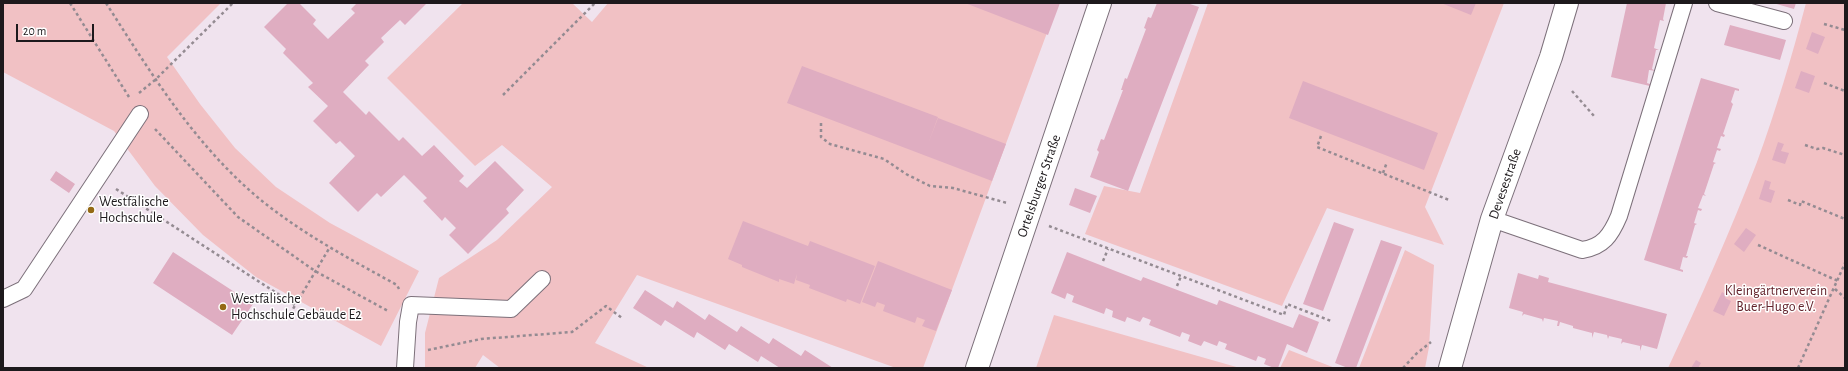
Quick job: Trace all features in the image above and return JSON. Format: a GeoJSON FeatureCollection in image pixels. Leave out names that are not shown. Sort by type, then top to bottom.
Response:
{"type":"FeatureCollection","features":[{"type":"Feature","properties":{"kind":"street","name":"Ortelsburger Straße"},"geometry":{"type":"LineString","coordinates":[[977,368],[1100,3]]}},
{"type":"Feature","properties":{"kind":"street","name":"Devesestraße"},"geometry":{"type":"LineString","coordinates":[[1450,368],[1492,219],[1551,57],[1567,3]]}},
{"type":"Feature","properties":{"kind":"lane"},"geometry":{"type":"LineString","coordinates":[[1492,219],[1582,250],[1593,248],[1605,241],[1614,230],[1619,216],[1684,3]]}},
{"type":"Feature","properties":{"kind":"lane"},"geometry":{"type":"LineString","coordinates":[[1718,3],[1784,21]]}},
{"type":"Feature","properties":{"kind":"lane"},"geometry":{"type":"LineString","coordinates":[[3,299],[24,289],[140,114]]}},
{"type":"Feature","properties":{"kind":"lane"},"geometry":{"type":"LineString","coordinates":[[405,361],[408,322],[411,306],[512,309],[542,279]]}},
{"type":"Feature","properties":{"kind":"path"},"geometry":{"type":"LineString","coordinates":[[70,3],[140,114],[238,217],[315,271],[408,322]]}},
{"type":"Feature","properties":{"kind":"path"},"geometry":{"type":"LineString","coordinates":[[106,3],[155,80],[179,114],[215,155],[256,195],[288,220],[330,247],[397,285],[411,306]]}},
{"type":"Feature","properties":{"kind":"path"},"geometry":{"type":"LineString","coordinates":[[131,100],[155,80],[233,3]]}},
{"type":"Feature","properties":{"kind":"path"},"geometry":{"type":"LineString","coordinates":[[503,95],[595,3]]}},
{"type":"Feature","properties":{"kind":"path"},"geometry":{"type":"LineString","coordinates":[[1824,24],[1845,30]]}},
{"type":"Feature","properties":{"kind":"path"},"geometry":{"type":"LineString","coordinates":[[1824,83],[1845,91]]}},
{"type":"Feature","properties":{"kind":"path"},"geometry":{"type":"LineString","coordinates":[[1572,91],[1594,116]]}},
{"type":"Feature","properties":{"kind":"path"},"geometry":{"type":"LineString","coordinates":[[821,123],[821,137],[830,144],[884,159],[906,174],[930,186],[953,188],[1029,213],[1108,249],[1284,315],[1288,304],[1331,321]]}},
{"type":"Feature","properties":{"kind":"path"},"geometry":{"type":"LineString","coordinates":[[1321,136],[1317,147],[1449,200]]}},
{"type":"Feature","properties":{"kind":"path"},"geometry":{"type":"LineString","coordinates":[[1805,145],[1817,149],[1823,148],[1845,155]]}},
{"type":"Feature","properties":{"kind":"path"},"geometry":{"type":"LineString","coordinates":[[1383,173],[1387,162]]}},
{"type":"Feature","properties":{"kind":"path"},"geometry":{"type":"LineString","coordinates":[[98,177],[295,305]]}},
{"type":"Feature","properties":{"kind":"path"},"geometry":{"type":"LineString","coordinates":[[1788,200],[1800,205],[1801,201],[1845,219]]}},
{"type":"Feature","properties":{"kind":"path"},"geometry":{"type":"LineString","coordinates":[[1758,245],[1838,281]]}},
{"type":"Feature","properties":{"kind":"path"},"geometry":{"type":"LineString","coordinates":[[287,319],[330,247]]}},
{"type":"Feature","properties":{"kind":"path"},"geometry":{"type":"LineString","coordinates":[[1103,261],[1108,249]]}},
{"type":"Feature","properties":{"kind":"path"},"geometry":{"type":"LineString","coordinates":[[1798,368],[1835,289],[1845,263]]}},
{"type":"Feature","properties":{"kind":"path"},"geometry":{"type":"LineString","coordinates":[[1177,286],[1181,276]]}},
{"type":"Feature","properties":{"kind":"path"},"geometry":{"type":"LineString","coordinates":[[1835,289],[1845,298]]}},
{"type":"Feature","properties":{"kind":"path"},"geometry":{"type":"LineString","coordinates":[[405,361],[481,339],[572,332],[606,306],[622,318]]}},
{"type":"Feature","properties":{"kind":"path"},"geometry":{"type":"LineString","coordinates":[[1403,368],[1416,354],[1432,341]]}},
{"type":"Feature","properties":{"kind":"green space"},"geometry":{"type":"Polygon","coordinates":[[[3,3],[221,3],[167,57],[200,104],[235,148],[276,187],[330,223],[419,271],[381,346],[256,277],[203,235],[155,186],[114,131],[3,72],[3,3]]]}},
{"type":"Feature","properties":{"kind":"green space"},"geometry":{"type":"Polygon","coordinates":[[[463,3],[572,3],[592,22],[608,3],[1058,3],[923,368],[896,368],[637,275],[595,343],[649,368],[500,368],[483,355],[475,368],[425,368],[425,333],[439,278],[497,240],[552,187],[502,145],[475,166],[387,78],[463,3]]]}},
{"type":"Feature","properties":{"kind":"green space"},"geometry":{"type":"Polygon","coordinates":[[[1208,3],[1504,3],[1425,207],[1444,245],[1327,208],[1282,306],[1085,234],[1104,186],[1140,193],[1208,3]]]}},
{"type":"Feature","properties":{"kind":"green space","name":"Kleingärtnerverein Buer-Hugo e.V."},"geometry":{"type":"Polygon","coordinates":[[[1806,3],[1845,3],[1845,368],[1668,368],[1692,317],[1757,162],[1771,123],[1806,3]]]}},
{"type":"Feature","properties":{"kind":"green space"},"geometry":{"type":"Polygon","coordinates":[[[1405,250],[1434,265],[1429,347],[1425,368],[1359,368],[1405,250]]]}},
{"type":"Feature","properties":{"kind":"green space"},"geometry":{"type":"Polygon","coordinates":[[[1054,315],[1240,368],[1036,368],[1054,315]]]}},
{"type":"Feature","properties":{"kind":"green space"},"geometry":{"type":"Polygon","coordinates":[[[1289,350],[1335,368],[1280,368],[1289,350]]]}},
{"type":"Feature","properties":{"kind":"building"},"geometry":{"type":"Polygon","coordinates":[[[288,3],[299,3],[316,20],[313,24],[328,39],[355,13],[351,9],[357,3],[427,3],[405,25],[400,20],[381,38],[384,42],[365,61],[369,65],[343,92],[366,115],[369,111],[399,141],[403,137],[422,156],[434,145],[464,176],[459,181],[467,188],[495,161],[524,190],[506,209],[509,213],[468,254],[449,235],[456,228],[445,217],[442,221],[423,201],[427,198],[404,175],[381,197],[377,193],[358,212],[329,183],[355,156],[340,141],[336,144],[313,121],[328,106],[308,87],[313,83],[283,53],[286,49],[264,27],[288,3]]]}},
{"type":"Feature","properties":{"kind":"building"},"geometry":{"type":"Polygon","coordinates":[[[965,3],[1060,3],[1048,35],[965,3]]]}},
{"type":"Feature","properties":{"kind":"building"},"geometry":{"type":"Polygon","coordinates":[[[1157,3],[1187,3],[1199,7],[1128,191],[1090,177],[1099,152],[1097,150],[1101,139],[1104,140],[1123,90],[1121,90],[1125,78],[1127,79],[1146,29],[1144,28],[1148,17],[1151,18],[1157,3]]]}},
{"type":"Feature","properties":{"kind":"building"},"geometry":{"type":"Polygon","coordinates":[[[1441,3],[1476,3],[1471,15],[1441,3]]]}},
{"type":"Feature","properties":{"kind":"building"},"geometry":{"type":"Polygon","coordinates":[[[1627,3],[1666,3],[1663,19],[1664,21],[1660,20],[1654,48],[1659,50],[1656,50],[1652,69],[1656,71],[1649,70],[1647,83],[1650,84],[1650,86],[1611,77],[1627,3]]]}},
{"type":"Feature","properties":{"kind":"building"},"geometry":{"type":"Polygon","coordinates":[[[1773,3],[1796,3],[1794,9],[1773,3]]]}},
{"type":"Feature","properties":{"kind":"building"},"geometry":{"type":"Polygon","coordinates":[[[1730,25],[1786,40],[1780,60],[1724,45],[1730,25]]]}},
{"type":"Feature","properties":{"kind":"building"},"geometry":{"type":"Polygon","coordinates":[[[1812,32],[1825,37],[1818,54],[1806,49],[1812,32]]]}},
{"type":"Feature","properties":{"kind":"building"},"geometry":{"type":"Polygon","coordinates":[[[802,66],[938,117],[928,144],[938,118],[1006,144],[992,181],[787,103],[802,66]]]}},
{"type":"Feature","properties":{"kind":"building"},"geometry":{"type":"Polygon","coordinates":[[[1801,71],[1815,76],[1809,93],[1795,88],[1801,71]]]}},
{"type":"Feature","properties":{"kind":"building"},"geometry":{"type":"Polygon","coordinates":[[[1701,78],[1739,89],[1739,91],[1735,90],[1731,102],[1733,104],[1723,134],[1725,135],[1724,137],[1721,136],[1717,148],[1721,149],[1720,151],[1717,150],[1713,162],[1716,163],[1714,164],[1704,194],[1706,196],[1703,195],[1698,208],[1702,209],[1701,211],[1698,210],[1694,223],[1697,224],[1695,225],[1686,256],[1688,256],[1687,258],[1683,257],[1680,269],[1683,270],[1683,272],[1644,260],[1701,78]]]}},
{"type":"Feature","properties":{"kind":"building"},"geometry":{"type":"Polygon","coordinates":[[[1303,81],[1438,133],[1424,170],[1289,118],[1303,81]]]}},
{"type":"Feature","properties":{"kind":"building"},"geometry":{"type":"Polygon","coordinates":[[[1778,142],[1784,144],[1781,151],[1789,153],[1785,164],[1772,160],[1778,142]]]}},
{"type":"Feature","properties":{"kind":"building"},"geometry":{"type":"Polygon","coordinates":[[[56,171],[75,184],[69,193],[50,180],[56,171]]]}},
{"type":"Feature","properties":{"kind":"building"},"geometry":{"type":"Polygon","coordinates":[[[1765,180],[1771,182],[1769,189],[1775,191],[1771,203],[1759,199],[1765,180]]]}},
{"type":"Feature","properties":{"kind":"building"},"geometry":{"type":"Polygon","coordinates":[[[1075,188],[1097,196],[1090,213],[1069,205],[1075,188]]]}},
{"type":"Feature","properties":{"kind":"building"},"geometry":{"type":"Polygon","coordinates":[[[743,221],[808,246],[810,241],[875,266],[860,304],[847,299],[846,302],[809,288],[810,285],[796,280],[797,274],[794,284],[779,279],[779,282],[742,267],[742,265],[728,259],[743,221]]]}},
{"type":"Feature","properties":{"kind":"building"},"geometry":{"type":"Polygon","coordinates":[[[1334,222],[1354,229],[1323,311],[1303,304],[1334,222]]]}},
{"type":"Feature","properties":{"kind":"building"},"geometry":{"type":"Polygon","coordinates":[[[1746,228],[1756,235],[1744,252],[1734,244],[1746,228]]]}},
{"type":"Feature","properties":{"kind":"building"},"geometry":{"type":"Polygon","coordinates":[[[1381,240],[1402,247],[1356,368],[1348,368],[1335,363],[1381,240]]]}},
{"type":"Feature","properties":{"kind":"building"},"geometry":{"type":"Polygon","coordinates":[[[173,252],[253,304],[232,335],[153,283],[173,252]]]}},
{"type":"Feature","properties":{"kind":"building"},"geometry":{"type":"Polygon","coordinates":[[[1067,252],[1141,281],[1143,277],[1217,305],[1219,300],[1293,328],[1299,314],[1319,322],[1307,353],[1287,344],[1278,368],[1274,368],[1264,364],[1266,359],[1258,356],[1256,361],[1225,349],[1227,344],[1219,341],[1217,346],[1204,341],[1201,346],[1188,341],[1190,335],[1182,332],[1180,337],[1149,325],[1151,320],[1143,317],[1140,322],[1127,317],[1125,322],[1112,317],[1113,311],[1106,308],[1104,314],[1072,302],[1074,296],[1067,293],[1065,299],[1051,293],[1067,252]]]}},
{"type":"Feature","properties":{"kind":"building"},"geometry":{"type":"Polygon","coordinates":[[[878,261],[952,290],[936,331],[922,326],[925,320],[917,317],[915,323],[883,311],[885,305],[877,302],[875,307],[862,302],[878,261]]]}},
{"type":"Feature","properties":{"kind":"building"},"geometry":{"type":"Polygon","coordinates":[[[1518,273],[1538,279],[1539,275],[1549,278],[1548,282],[1667,314],[1657,349],[1642,345],[1640,351],[1640,346],[1623,342],[1621,344],[1622,339],[1609,336],[1608,339],[1607,335],[1594,332],[1592,338],[1592,333],[1573,328],[1573,326],[1560,322],[1559,326],[1557,326],[1558,321],[1544,318],[1543,322],[1542,319],[1524,314],[1522,316],[1523,312],[1509,308],[1518,273]]]}},
{"type":"Feature","properties":{"kind":"building"},"geometry":{"type":"Polygon","coordinates":[[[645,290],[673,308],[677,301],[705,320],[709,314],[737,332],[741,326],[769,344],[773,338],[801,356],[805,350],[833,368],[780,368],[761,356],[758,362],[729,344],[725,350],[697,332],[694,338],[665,320],[661,326],[633,308],[645,290]]]}},
{"type":"Feature","properties":{"kind":"building"},"geometry":{"type":"Polygon","coordinates":[[[1722,292],[1727,295],[1725,298],[1731,301],[1724,316],[1713,311],[1722,292]]]}},
{"type":"Feature","properties":{"kind":"building"},"geometry":{"type":"Polygon","coordinates":[[[1696,360],[1701,363],[1698,368],[1691,368],[1696,360]]]}},
{"type":"Feature","properties":{"kind":"place","name":"Westfälische Hochschule"},"geometry":{"type":"Point","coordinates":[91,210]}},
{"type":"Feature","properties":{"kind":"place","name":"Westfälische Hochschule Gebäude E2"},"geometry":{"type":"Point","coordinates":[223,307]}}]}
